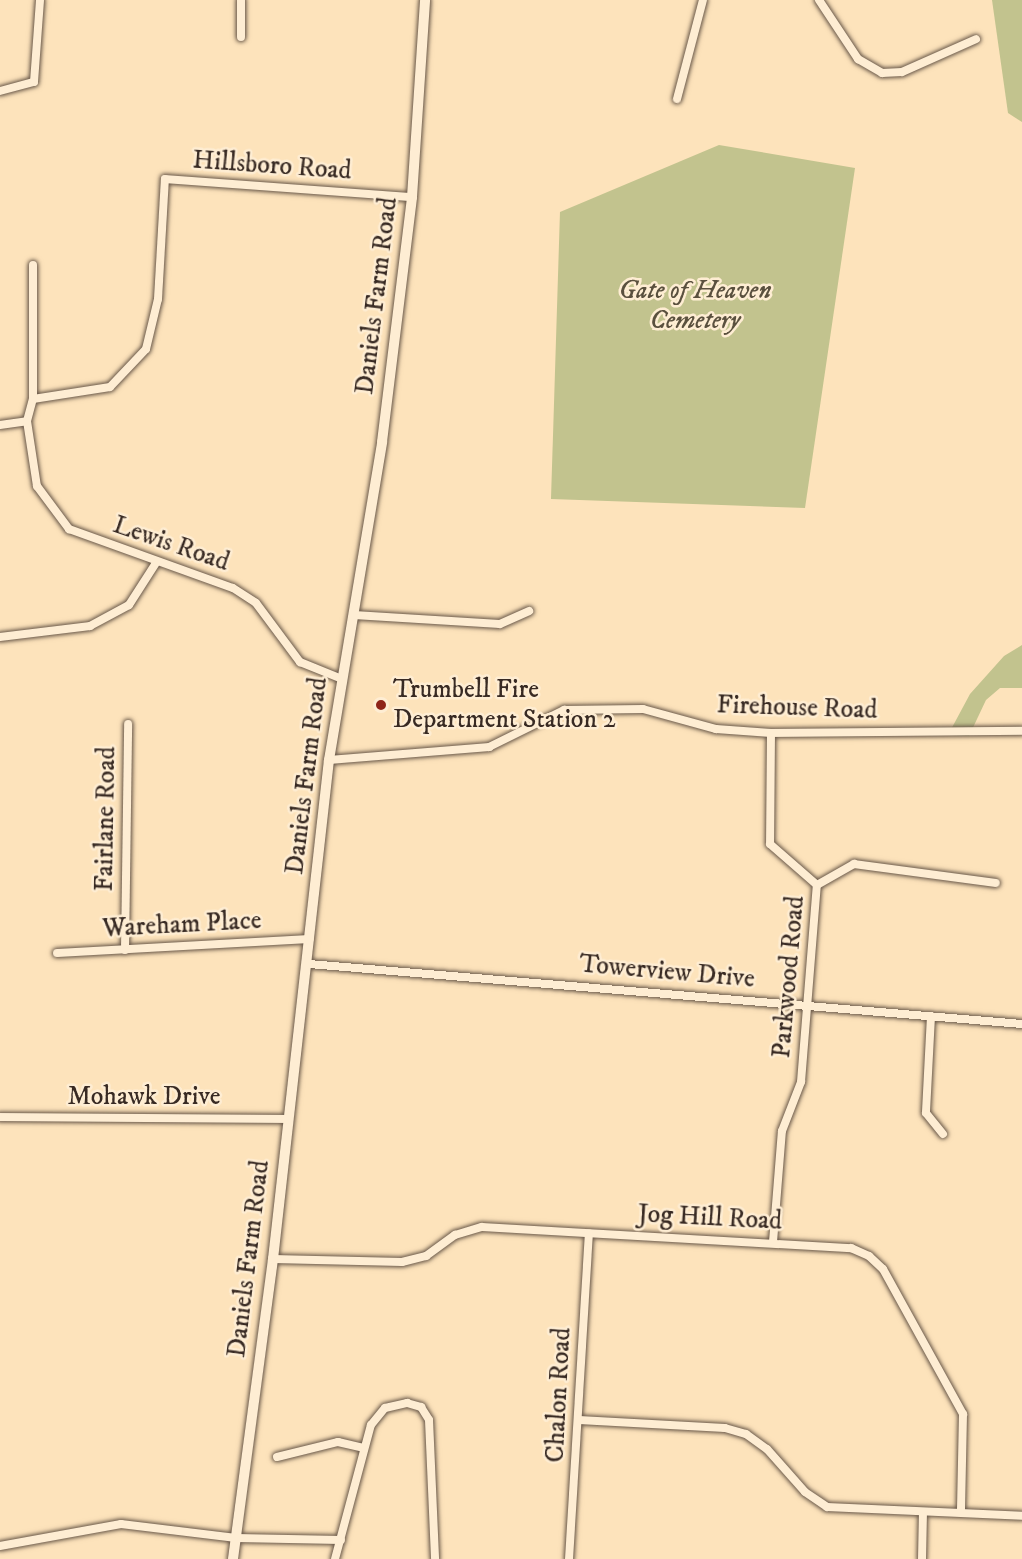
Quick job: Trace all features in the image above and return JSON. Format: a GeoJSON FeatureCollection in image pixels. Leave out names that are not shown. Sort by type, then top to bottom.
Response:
{"type":"FeatureCollection","features":[{"type":"Feature","properties":{"kind":"main road","name":"Daniels Farm Road"},"geometry":{"type":"LineString","coordinates":[[233,1559],[309,964],[329,760],[382,442],[412,196],[425,0]]}},
{"type":"Feature","properties":{"kind":"street"},"geometry":{"type":"LineString","coordinates":[[0,91],[34,82],[40,0]]}},
{"type":"Feature","properties":{"kind":"street"},"geometry":{"type":"LineString","coordinates":[[241,37],[242,0]]}},
{"type":"Feature","properties":{"kind":"street"},"geometry":{"type":"LineString","coordinates":[[676,99],[703,0]]}},
{"type":"Feature","properties":{"kind":"street"},"geometry":{"type":"LineString","coordinates":[[819,0],[858,59],[882,73],[902,72],[976,39]]}},
{"type":"Feature","properties":{"kind":"street","name":"Hillsboro Road"},"geometry":{"type":"LineString","coordinates":[[33,399],[110,387],[129,371],[148,344],[158,299],[165,179],[412,196]]}},
{"type":"Feature","properties":{"kind":"street"},"geometry":{"type":"LineString","coordinates":[[0,424],[27,421],[33,399],[33,265]]}},
{"type":"Feature","properties":{"kind":"street","name":"Lewis Road"},"geometry":{"type":"LineString","coordinates":[[27,421],[37,486],[69,529],[245,594],[300,662],[342,679]]}},
{"type":"Feature","properties":{"kind":"street"},"geometry":{"type":"LineString","coordinates":[[0,637],[90,626],[129,605],[156,563]]}},
{"type":"Feature","properties":{"kind":"street"},"geometry":{"type":"LineString","coordinates":[[354,615],[500,624],[529,611]]}},
{"type":"Feature","properties":{"kind":"street","name":"Firehouse Road"},"geometry":{"type":"LineString","coordinates":[[329,760],[489,747],[564,710],[643,709],[716,729],[771,733],[1022,730]]}},
{"type":"Feature","properties":{"kind":"street","name":"Fairlane Road"},"geometry":{"type":"LineString","coordinates":[[125,950],[128,724]]}},
{"type":"Feature","properties":{"kind":"street","name":"Parkwood Road"},"geometry":{"type":"LineString","coordinates":[[771,733],[770,844],[817,885],[801,1082],[782,1131],[777,1163],[773,1242]]}},
{"type":"Feature","properties":{"kind":"street"},"geometry":{"type":"LineString","coordinates":[[817,885],[854,864],[996,883]]}},
{"type":"Feature","properties":{"kind":"street","name":"Wareham Place"},"geometry":{"type":"LineString","coordinates":[[57,953],[310,939]]}},
{"type":"Feature","properties":{"kind":"street","name":"Towerview Drive"},"geometry":{"type":"LineString","coordinates":[[309,964],[1022,1024]]}},
{"type":"Feature","properties":{"kind":"street"},"geometry":{"type":"LineString","coordinates":[[932,1016],[926,1113],[943,1134]]}},
{"type":"Feature","properties":{"kind":"street","name":"Mohawk Drive"},"geometry":{"type":"LineString","coordinates":[[0,1117],[288,1119]]}},
{"type":"Feature","properties":{"kind":"street","name":"Jog Hill Road"},"geometry":{"type":"LineString","coordinates":[[273,1259],[402,1262],[426,1256],[455,1234],[482,1227],[850,1248],[869,1256],[883,1269],[963,1414],[961,1512]]}},
{"type":"Feature","properties":{"kind":"street","name":"Chalon Road"},"geometry":{"type":"LineString","coordinates":[[570,1559],[589,1234]]}},
{"type":"Feature","properties":{"kind":"street"},"geometry":{"type":"LineString","coordinates":[[335,1559],[371,1425],[385,1408],[407,1403],[421,1407],[429,1420],[435,1559]]}},
{"type":"Feature","properties":{"kind":"street"},"geometry":{"type":"LineString","coordinates":[[579,1420],[725,1428],[746,1434],[767,1449],[805,1492],[827,1508],[1022,1516]]}},
{"type":"Feature","properties":{"kind":"street"},"geometry":{"type":"LineString","coordinates":[[277,1457],[338,1442],[363,1448]]}},
{"type":"Feature","properties":{"kind":"street"},"geometry":{"type":"LineString","coordinates":[[922,1559],[923,1512]]}},
{"type":"Feature","properties":{"kind":"street"},"geometry":{"type":"LineString","coordinates":[[0,1546],[122,1524],[236,1538],[341,1540]]}},
{"type":"Feature","properties":{"kind":"green space"},"geometry":{"type":"Polygon","coordinates":[[[992,0],[1022,0],[1022,122],[1008,113],[992,0]]]}},
{"type":"Feature","properties":{"kind":"green space","name":"Gate of Heaven Cemetery"},"geometry":{"type":"Polygon","coordinates":[[[719,145],[855,168],[805,508],[551,499],[560,212],[719,145]]]}},
{"type":"Feature","properties":{"kind":"green space"},"geometry":{"type":"Polygon","coordinates":[[[1022,645],[1022,688],[1000,688],[986,700],[969,736],[948,735],[970,694],[1004,656],[1022,645]]]}},
{"type":"Feature","properties":{"kind":"place","name":"Trumbell Fire Department Station 2"},"geometry":{"type":"Point","coordinates":[381,705]}}]}
